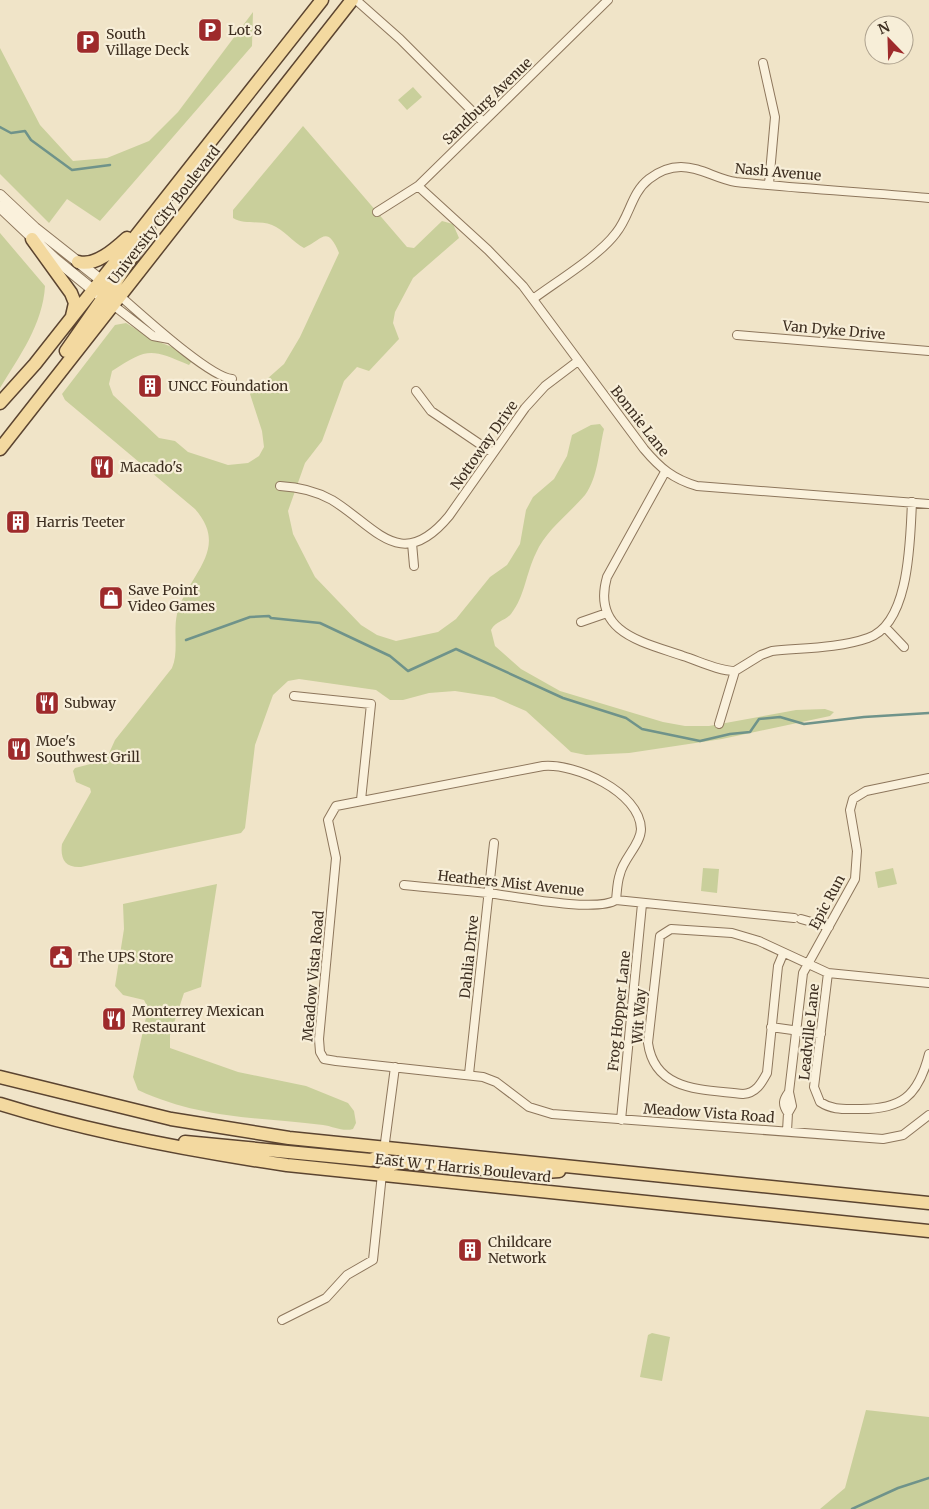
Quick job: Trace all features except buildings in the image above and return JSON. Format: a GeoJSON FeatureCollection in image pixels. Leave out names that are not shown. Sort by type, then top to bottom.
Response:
{"type":"FeatureCollection","features":[{"type":"Feature","properties":{"kind":"main road","name":"University City Boulevard"},"geometry":{"type":"LineString","coordinates":[[0,403],[97,285],[322,0]]}},
{"type":"Feature","properties":{"kind":"main road","name":"University City Boulevard"},"geometry":{"type":"LineString","coordinates":[[112,297],[354,0]]}},
{"type":"Feature","properties":{"kind":"main road"},"geometry":{"type":"LineString","coordinates":[[0,449],[43,392],[53,371],[112,297],[184,175]]}},
{"type":"Feature","properties":{"kind":"main road"},"geometry":{"type":"LineString","coordinates":[[78,262],[88,262],[105,255],[152,214]]}},
{"type":"Feature","properties":{"kind":"main road"},"geometry":{"type":"LineString","coordinates":[[32,240],[73,297],[75,308],[71,317]]}},
{"type":"Feature","properties":{"kind":"main road"},"geometry":{"type":"LineString","coordinates":[[97,285],[105,289],[112,297]]}},
{"type":"Feature","properties":{"kind":"main road","name":"East W T Harris Boulevard"},"geometry":{"type":"LineString","coordinates":[[0,1077],[172,1119],[230,1129],[384,1150],[408,1149],[929,1203]]}},
{"type":"Feature","properties":{"kind":"main road"},"geometry":{"type":"LineString","coordinates":[[0,1085],[38,1094],[72,1095]]}},
{"type":"Feature","properties":{"kind":"main road","name":"East W T Harris Boulevard"},"geometry":{"type":"LineString","coordinates":[[0,1104],[32,1114],[155,1142],[279,1164],[926,1231]]}},
{"type":"Feature","properties":{"kind":"main road"},"geometry":{"type":"LineString","coordinates":[[155,1142],[203,1142],[372,1160],[378,1157],[384,1150]]}},
{"type":"Feature","properties":{"kind":"main road"},"geometry":{"type":"LineString","coordinates":[[382,1174],[390,1165],[402,1162],[530,1173],[593,1169]]}},
{"type":"Feature","properties":{"kind":"street"},"geometry":{"type":"LineString","coordinates":[[354,0],[400,39],[483,122]]}},
{"type":"Feature","properties":{"kind":"street","name":"Sandburg Avenue"},"geometry":{"type":"LineString","coordinates":[[377,212],[418,186],[608,0]]}},
{"type":"Feature","properties":{"kind":"street"},"geometry":{"type":"LineString","coordinates":[[763,63],[775,117],[769,184]]}},
{"type":"Feature","properties":{"kind":"street","name":"Nash Avenue"},"geometry":{"type":"LineString","coordinates":[[533,299],[611,239],[624,222],[634,196],[641,187],[659,173],[676,168],[693,168],[734,182],[929,198]]}},
{"type":"Feature","properties":{"kind":"street","name":"Bonnie Lane"},"geometry":{"type":"LineString","coordinates":[[418,186],[500,261],[533,299],[644,449],[665,472],[697,486],[929,504]]}},
{"type":"Feature","properties":{"kind":"street"},"geometry":{"type":"LineString","coordinates":[[0,195],[35,228],[78,262],[97,285]]}},
{"type":"Feature","properties":{"kind":"street"},"geometry":{"type":"LineString","coordinates":[[0,207],[32,240],[97,285]]}},
{"type":"Feature","properties":{"kind":"street"},"geometry":{"type":"LineString","coordinates":[[112,297],[153,336],[169,339]]}},
{"type":"Feature","properties":{"kind":"street"},"geometry":{"type":"LineString","coordinates":[[112,297],[219,376],[232,379]]}},
{"type":"Feature","properties":{"kind":"street","name":"Van Dyke Drive"},"geometry":{"type":"LineString","coordinates":[[736,335],[929,351]]}},
{"type":"Feature","properties":{"kind":"street","name":"Nottoway Drive"},"geometry":{"type":"LineString","coordinates":[[412,543],[439,528],[538,393],[578,361]]}},
{"type":"Feature","properties":{"kind":"street"},"geometry":{"type":"LineString","coordinates":[[416,391],[431,411],[493,454]]}},
{"type":"Feature","properties":{"kind":"street"},"geometry":{"type":"LineString","coordinates":[[665,472],[607,577],[603,594],[607,613],[617,629],[631,638],[734,671],[772,651],[858,641],[874,636],[885,627],[894,616],[899,605],[907,560],[912,502]]}},
{"type":"Feature","properties":{"kind":"street"},"geometry":{"type":"LineString","coordinates":[[280,486],[302,488],[317,493],[336,504],[381,537],[392,542],[412,543],[414,566]]}},
{"type":"Feature","properties":{"kind":"street"},"geometry":{"type":"LineString","coordinates":[[580,622],[607,613]]}},
{"type":"Feature","properties":{"kind":"street"},"geometry":{"type":"LineString","coordinates":[[885,627],[904,647]]}},
{"type":"Feature","properties":{"kind":"street"},"geometry":{"type":"LineString","coordinates":[[719,724],[734,671]]}},
{"type":"Feature","properties":{"kind":"street"},"geometry":{"type":"LineString","coordinates":[[294,696],[371,704],[361,800]]}},
{"type":"Feature","properties":{"kind":"street","name":"Meadow Vista Road"},"geometry":{"type":"LineString","coordinates":[[616,900],[620,873],[641,830],[638,817],[629,800],[622,793],[562,766],[543,766],[336,806],[328,820],[336,858],[318,1041],[320,1052],[324,1058],[469,1074],[491,1079],[513,1097],[540,1111],[621,1120],[883,1139],[903,1135],[929,1115]]}},
{"type":"Feature","properties":{"kind":"street","name":"Epic Run"},"geometry":{"type":"LineString","coordinates":[[787,1131],[788,1113],[784,1107],[784,1100],[789,1092],[800,994],[807,965],[855,878],[857,851],[850,810],[853,799],[866,791],[929,778]]}},
{"type":"Feature","properties":{"kind":"street","name":"Dahlia Drive"},"geometry":{"type":"LineString","coordinates":[[469,1074],[494,843]]}},
{"type":"Feature","properties":{"kind":"street","name":"Heathers Mist Avenue"},"geometry":{"type":"LineString","coordinates":[[404,885],[488,893],[541,902],[602,905],[616,900],[797,919],[829,928]]}},
{"type":"Feature","properties":{"kind":"street","name":"Frog Hopper Lane"},"geometry":{"type":"LineString","coordinates":[[621,1120],[642,904]]}},
{"type":"Feature","properties":{"kind":"street","name":"Wit Way"},"geometry":{"type":"LineString","coordinates":[[783,954],[778,966],[767,1073],[761,1085],[749,1093],[679,1086],[657,1068],[649,1054],[648,1043],[658,947],[660,936],[666,930],[688,928],[732,933],[759,941],[783,954],[828,973],[929,982]]}},
{"type":"Feature","properties":{"kind":"street","name":"Leadville Lane"},"geometry":{"type":"LineString","coordinates":[[828,973],[814,1087],[820,1102],[833,1109],[880,1109],[892,1106],[905,1098],[916,1087],[929,1054]]}},
{"type":"Feature","properties":{"kind":"street"},"geometry":{"type":"LineString","coordinates":[[772,1028],[821,1034]]}},
{"type":"Feature","properties":{"kind":"street"},"geometry":{"type":"LineString","coordinates":[[384,1150],[395,1067]]}},
{"type":"Feature","properties":{"kind":"street"},"geometry":{"type":"LineString","coordinates":[[282,1320],[326,1298],[347,1275],[373,1260],[382,1174]]}},
{"type":"Feature","properties":{"kind":"green space"},"geometry":{"type":"Polygon","coordinates":[[[253,12],[252,46],[100,221],[67,199],[49,223],[0,174],[0,48],[40,125],[73,161],[107,158],[149,141],[178,112],[253,12]]]}},
{"type":"Feature","properties":{"kind":"green space"},"geometry":{"type":"Polygon","coordinates":[[[413,87],[422,97],[407,110],[398,100],[413,87]]]}},
{"type":"Feature","properties":{"kind":"green space"},"geometry":{"type":"Polygon","coordinates":[[[303,126],[407,247],[414,248],[442,221],[453,224],[459,238],[413,278],[395,312],[393,323],[399,339],[369,371],[357,367],[344,381],[322,441],[305,463],[288,511],[293,534],[315,577],[361,625],[377,635],[396,641],[438,632],[456,619],[490,577],[507,565],[520,544],[526,510],[533,497],[554,479],[567,456],[572,435],[591,425],[600,424],[604,429],[593,480],[585,495],[540,545],[516,607],[509,616],[491,630],[495,646],[521,669],[560,691],[663,722],[685,726],[709,726],[796,710],[825,709],[834,712],[830,716],[722,739],[629,753],[586,755],[571,752],[526,711],[494,697],[455,691],[429,693],[403,700],[390,700],[376,690],[299,679],[288,681],[273,695],[255,745],[245,828],[241,833],[81,867],[67,864],[62,854],[62,844],[91,792],[90,788],[76,782],[73,771],[75,768],[106,760],[115,740],[172,668],[175,655],[177,614],[182,600],[208,550],[209,537],[205,524],[195,509],[65,400],[62,394],[115,325],[126,323],[154,340],[177,349],[192,361],[189,365],[157,353],[149,353],[133,358],[112,371],[109,384],[113,395],[159,438],[175,441],[188,452],[228,465],[248,463],[259,456],[264,447],[262,431],[250,394],[284,364],[300,337],[339,253],[335,244],[327,237],[320,238],[304,248],[272,225],[233,218],[233,210],[303,126]]]}},
{"type":"Feature","properties":{"kind":"green space"},"geometry":{"type":"Polygon","coordinates":[[[0,233],[45,286],[40,314],[35,327],[0,388],[0,233]]]}},
{"type":"Feature","properties":{"kind":"green space"},"geometry":{"type":"Polygon","coordinates":[[[703,868],[719,869],[717,893],[701,891],[703,868]]]}},
{"type":"Feature","properties":{"kind":"green space"},"geometry":{"type":"Polygon","coordinates":[[[893,868],[897,884],[878,888],[875,872],[893,868]]]}},
{"type":"Feature","properties":{"kind":"green space"},"geometry":{"type":"Polygon","coordinates":[[[217,884],[201,987],[184,993],[170,1035],[170,1048],[238,1072],[306,1086],[348,1103],[354,1111],[356,1123],[353,1129],[345,1130],[323,1125],[207,1112],[161,1100],[138,1090],[133,1077],[148,1008],[144,1000],[123,995],[115,986],[124,929],[123,904],[217,884]]]}},
{"type":"Feature","properties":{"kind":"green space"},"geometry":{"type":"Polygon","coordinates":[[[652,1333],[670,1337],[662,1381],[640,1377],[648,1335],[652,1333]]]}},
{"type":"Feature","properties":{"kind":"green space"},"geometry":{"type":"Polygon","coordinates":[[[866,1410],[929,1417],[929,1509],[820,1509],[845,1488],[866,1410]]]}},
{"type":"Feature","properties":{"kind":"waterway"},"geometry":{"type":"LineString","coordinates":[[0,127],[11,133],[25,131],[31,140],[72,170],[110,165]]}},
{"type":"Feature","properties":{"kind":"waterway"},"geometry":{"type":"LineString","coordinates":[[186,640],[250,617],[269,616],[271,618],[320,623],[390,656],[408,671],[456,649],[563,698],[626,718],[642,729],[700,741],[730,734],[750,732],[759,719],[780,717],[804,724],[864,717],[929,713]]}},
{"type":"Feature","properties":{"kind":"waterway"},"geometry":{"type":"LineString","coordinates":[[852,1509],[898,1488],[929,1478]]}},
{"type":"Feature","properties":{"kind":"place","name":"Lot 8"},"geometry":{"type":"Point","coordinates":[210,30]}},
{"type":"Feature","properties":{"kind":"place","name":"South Village Deck"},"geometry":{"type":"Point","coordinates":[88,42]}},
{"type":"Feature","properties":{"kind":"place","name":"UNCC Foundation"},"geometry":{"type":"Point","coordinates":[150,386]}},
{"type":"Feature","properties":{"kind":"place","name":"Macado's"},"geometry":{"type":"Point","coordinates":[102,467]}},
{"type":"Feature","properties":{"kind":"place","name":"Harris Teeter"},"geometry":{"type":"Point","coordinates":[18,522]}},
{"type":"Feature","properties":{"kind":"place","name":"Save Point Video Games"},"geometry":{"type":"Point","coordinates":[111,598]}},
{"type":"Feature","properties":{"kind":"place","name":"Subway"},"geometry":{"type":"Point","coordinates":[47,703]}},
{"type":"Feature","properties":{"kind":"place","name":"Moe's Southwest Grill"},"geometry":{"type":"Point","coordinates":[19,749]}},
{"type":"Feature","properties":{"kind":"place","name":"The UPS Store"},"geometry":{"type":"Point","coordinates":[61,957]}},
{"type":"Feature","properties":{"kind":"place","name":"Monterrey Mexican Restaurant"},"geometry":{"type":"Point","coordinates":[114,1019]}},
{"type":"Feature","properties":{"kind":"place","name":"Childcare Network"},"geometry":{"type":"Point","coordinates":[470,1250]}}]}
